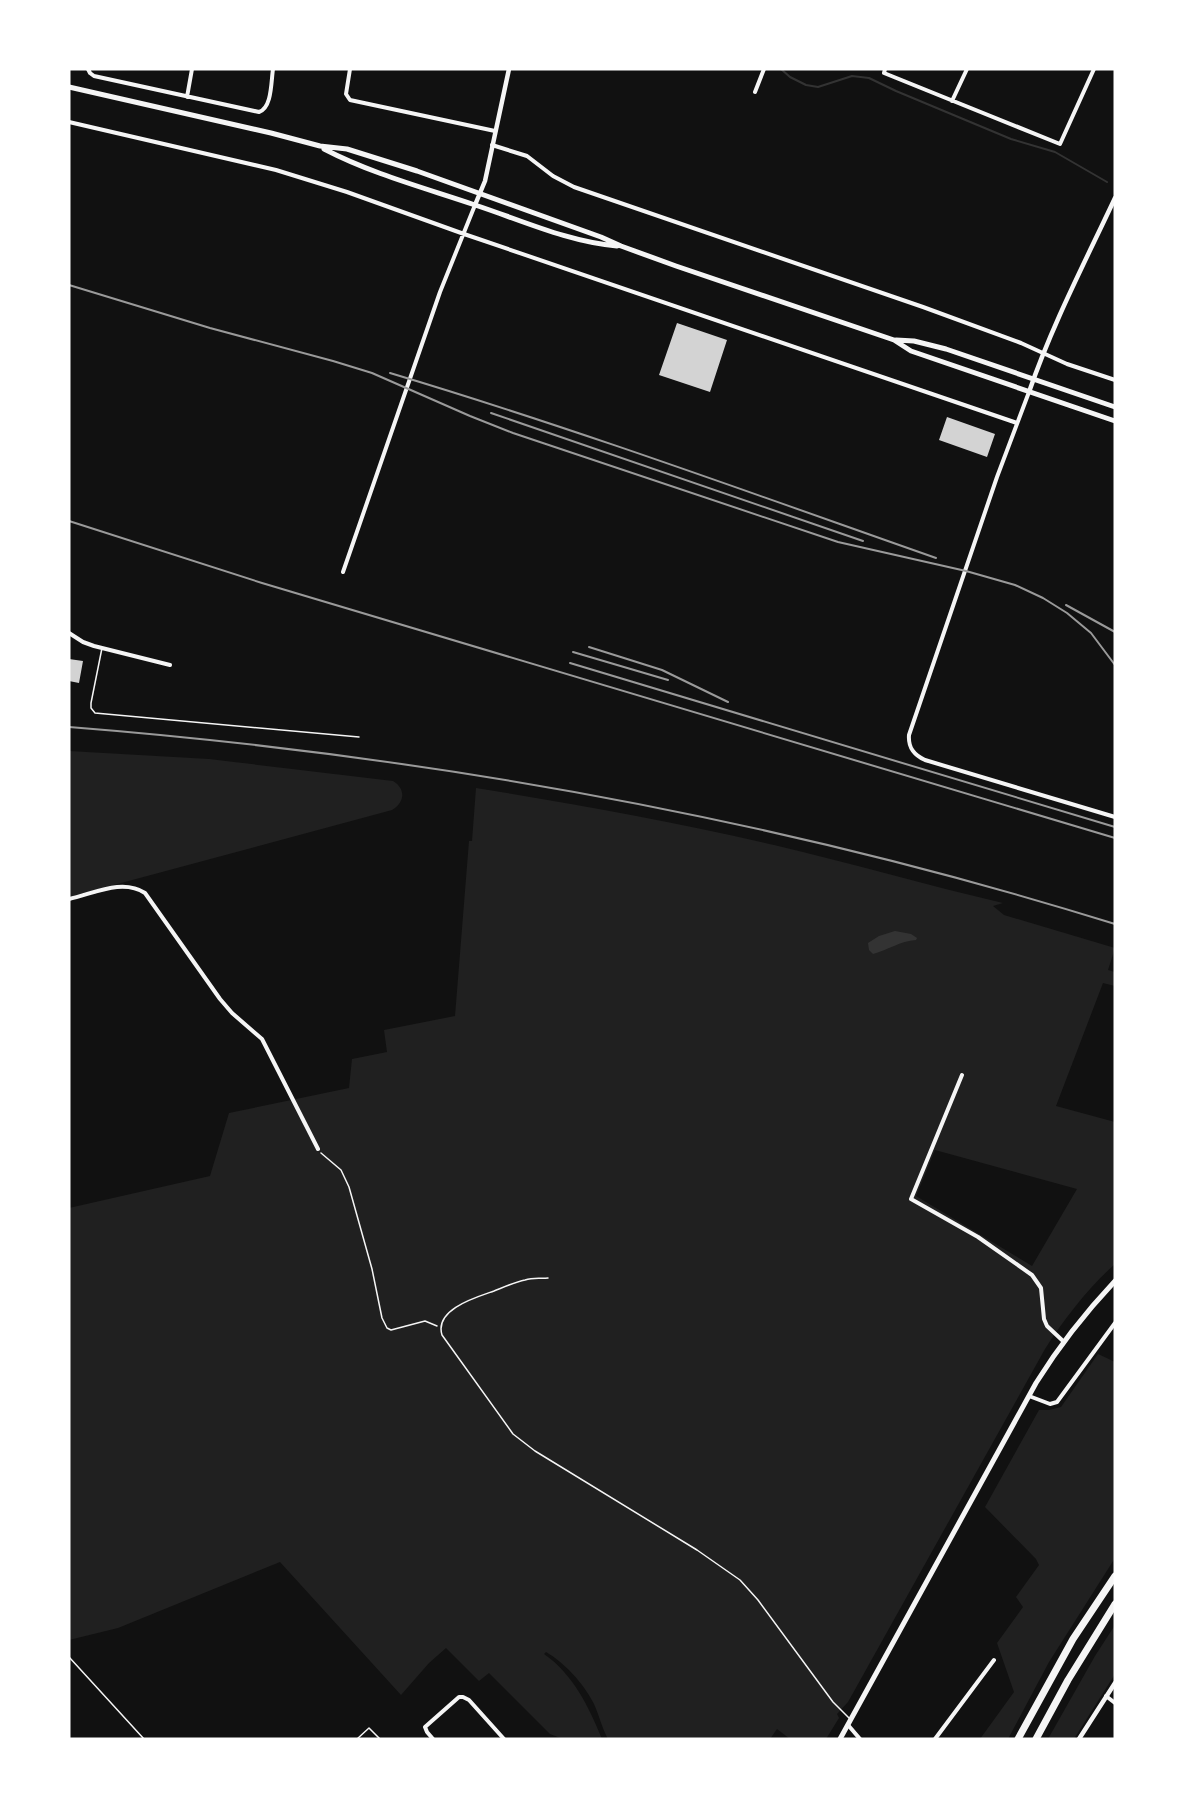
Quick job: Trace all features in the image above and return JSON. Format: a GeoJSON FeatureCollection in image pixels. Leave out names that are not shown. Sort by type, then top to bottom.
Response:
{"type":"FeatureCollection","features":[{"type":"Feature","properties":{"kind":"highway"},"geometry":{"type":"LineString","coordinates":[[1018,1739],[1073,1639],[1115,1576]]}},
{"type":"Feature","properties":{"kind":"highway"},"geometry":{"type":"LineString","coordinates":[[1036,1739],[1068,1680],[1115,1605]]}},
{"type":"Feature","properties":{"kind":"main road"},"geometry":{"type":"LineString","coordinates":[[69,87],[320,146],[347,149],[894,340],[911,351],[1115,421]]}},
{"type":"Feature","properties":{"kind":"main road"},"geometry":{"type":"LineString","coordinates":[[320,146],[365,167],[552,232],[598,244],[621,246]]}},
{"type":"Feature","properties":{"kind":"main road"},"geometry":{"type":"LineString","coordinates":[[894,340],[914,341],[946,349],[1115,406]]}},
{"type":"Feature","properties":{"kind":"main road"},"geometry":{"type":"LineString","coordinates":[[840,1739],[1029,1396],[1063,1341],[1115,1281]]}},
{"type":"Feature","properties":{"kind":"street"},"geometry":{"type":"LineString","coordinates":[[187,97],[192,69]]}},
{"type":"Feature","properties":{"kind":"street"},"geometry":{"type":"LineString","coordinates":[[89,71],[94,76],[259,112],[265,109],[273,69]]}},
{"type":"Feature","properties":{"kind":"street"},"geometry":{"type":"LineString","coordinates":[[350,69],[346,94],[350,100],[495,131]]}},
{"type":"Feature","properties":{"kind":"street"},"geometry":{"type":"LineString","coordinates":[[343,572],[440,292],[485,181],[509,69]]}},
{"type":"Feature","properties":{"kind":"street"},"geometry":{"type":"LineString","coordinates":[[755,92],[764,69]]}},
{"type":"Feature","properties":{"kind":"street"},"geometry":{"type":"LineString","coordinates":[[952,101],[967,69]]}},
{"type":"Feature","properties":{"kind":"street"},"geometry":{"type":"LineString","coordinates":[[885,71],[952,101],[1060,144],[1092,70]]}},
{"type":"Feature","properties":{"kind":"street"},"geometry":{"type":"LineString","coordinates":[[69,122],[276,170],[347,192],[1017,423]]}},
{"type":"Feature","properties":{"kind":"street"},"geometry":{"type":"LineString","coordinates":[[492,145],[526,156],[574,187],[923,307],[1021,343],[1067,364],[1115,380]]}},
{"type":"Feature","properties":{"kind":"street"},"geometry":{"type":"LineString","coordinates":[[1115,198],[1043,352],[909,735],[911,750],[925,760],[1115,817]]}},
{"type":"Feature","properties":{"kind":"street"},"geometry":{"type":"LineString","coordinates":[[69,633],[83,642],[170,665]]}},
{"type":"Feature","properties":{"kind":"street"},"geometry":{"type":"LineString","coordinates":[[69,899],[125,886],[141,891],[149,898],[232,1014],[262,1039],[318,1149]]}},
{"type":"Feature","properties":{"kind":"street"},"geometry":{"type":"LineString","coordinates":[[962,1075],[911,1199],[978,1237],[1032,1275],[1041,1288],[1044,1319],[1047,1326],[1063,1341]]}},
{"type":"Feature","properties":{"kind":"street"},"geometry":{"type":"LineString","coordinates":[[1029,1396],[1050,1404],[1057,1402],[1115,1323]]}},
{"type":"Feature","properties":{"kind":"street"},"geometry":{"type":"LineString","coordinates":[[935,1739],[994,1660]]}},
{"type":"Feature","properties":{"kind":"street"},"geometry":{"type":"LineString","coordinates":[[1079,1739],[1115,1683]]}},
{"type":"Feature","properties":{"kind":"street"},"geometry":{"type":"LineString","coordinates":[[433,1739],[425,1727],[459,1696],[470,1700],[504,1739]]}},
{"type":"Feature","properties":{"kind":"street"},"geometry":{"type":"LineString","coordinates":[[1107,1696],[1115,1703]]}},
{"type":"Feature","properties":{"kind":"street"},"geometry":{"type":"LineString","coordinates":[[850,1722],[860,1739]]}},
{"type":"Feature","properties":{"kind":"lane"},"geometry":{"type":"LineString","coordinates":[[102,648],[91,703],[91,708],[95,713],[359,737]]}},
{"type":"Feature","properties":{"kind":"lane"},"geometry":{"type":"LineString","coordinates":[[548,1278],[526,1279],[466,1301],[445,1317],[440,1328],[442,1335],[513,1434],[535,1451],[697,1550],[740,1580],[758,1600],[850,1722]]}},
{"type":"Feature","properties":{"kind":"path"},"geometry":{"type":"LineString","coordinates":[[318,1149],[341,1170],[349,1187],[385,1325],[391,1330],[425,1321],[440,1328]]}},
{"type":"Feature","properties":{"kind":"path"},"geometry":{"type":"LineString","coordinates":[[69,1657],[144,1739]]}},
{"type":"Feature","properties":{"kind":"path"},"geometry":{"type":"LineString","coordinates":[[357,1739],[369,1728],[380,1739]]}},
{"type":"Feature","properties":{"kind":"shaded area"},"geometry":{"type":"Polygon","coordinates":[[[69,751],[209,759],[393,781],[400,788],[402,795],[399,803],[392,810],[69,897],[69,751]]]}},
{"type":"Feature","properties":{"kind":"shaded area"},"geometry":{"type":"Polygon","coordinates":[[[476,788],[663,821],[803,852],[1003,903],[993,906],[1004,915],[1115,948],[1108,970],[1115,972],[1115,986],[1103,983],[1056,1106],[1115,1122],[1115,1264],[1077,1304],[1045,1349],[848,1702],[837,1714],[839,1718],[826,1739],[790,1739],[777,1729],[770,1739],[608,1739],[594,1704],[585,1689],[567,1668],[546,1652],[544,1654],[572,1681],[592,1715],[602,1739],[563,1739],[550,1734],[489,1673],[479,1681],[446,1648],[429,1663],[401,1695],[280,1562],[118,1628],[69,1640],[69,1208],[210,1176],[229,1113],[349,1088],[352,1059],[387,1052],[384,1030],[455,1016],[469,841],[472,841],[476,788]],[[935,1150],[916,1196],[1032,1266],[1077,1189],[935,1150]]]}},
{"type":"Feature","properties":{"kind":"shaded area"},"geometry":{"type":"Polygon","coordinates":[[[895,931],[911,934],[917,938],[873,954],[869,950],[868,943],[879,936],[895,931]]]}},
{"type":"Feature","properties":{"kind":"shaded area"},"geometry":{"type":"Polygon","coordinates":[[[1098,1354],[1115,1362],[1115,1558],[1049,1662],[1008,1739],[980,1739],[1014,1692],[997,1643],[1023,1607],[1016,1597],[1039,1565],[1036,1559],[985,1507],[1039,1410],[1061,1407],[1098,1354]]]}},
{"type":"Feature","properties":{"kind":"shaded area"},"geometry":{"type":"Polygon","coordinates":[[[1115,1625],[1115,1674],[1074,1739],[1048,1739],[1095,1656],[1115,1625]]]}},
{"type":"Feature","properties":{"kind":"building"},"geometry":{"type":"Polygon","coordinates":[[[677,323],[727,340],[710,392],[659,375],[677,323]]]}},
{"type":"Feature","properties":{"kind":"building"},"geometry":{"type":"Polygon","coordinates":[[[947,417],[995,434],[987,457],[939,440],[947,417]]]}},
{"type":"Feature","properties":{"kind":"building"},"geometry":{"type":"Polygon","coordinates":[[[69,659],[83,661],[79,683],[69,681],[69,659]]]}},
{"type":"Feature","properties":{"kind":"waterway"},"geometry":{"type":"LineString","coordinates":[[781,69],[790,77],[806,85],[818,87],[852,76],[869,78],[1011,139],[1055,152],[1107,182]]}},
{"type":"Feature","properties":{"kind":"railway"},"geometry":{"type":"LineString","coordinates":[[69,285],[210,328],[372,373],[513,433],[838,542],[966,571],[1015,585],[1043,598],[1067,613],[1091,633],[1115,665]]}},
{"type":"Feature","properties":{"kind":"railway"},"geometry":{"type":"LineString","coordinates":[[390,373],[596,439],[936,558]]}},
{"type":"Feature","properties":{"kind":"railway"},"geometry":{"type":"LineString","coordinates":[[491,413],[863,541]]}},
{"type":"Feature","properties":{"kind":"railway"},"geometry":{"type":"LineString","coordinates":[[69,521],[262,583],[1115,838]]}},
{"type":"Feature","properties":{"kind":"railway"},"geometry":{"type":"LineString","coordinates":[[1066,605],[1115,632]]}},
{"type":"Feature","properties":{"kind":"railway"},"geometry":{"type":"LineString","coordinates":[[589,647],[662,670],[728,702]]}},
{"type":"Feature","properties":{"kind":"railway"},"geometry":{"type":"LineString","coordinates":[[573,652],[668,680]]}},
{"type":"Feature","properties":{"kind":"railway"},"geometry":{"type":"LineString","coordinates":[[570,663],[1115,827]]}},
{"type":"Feature","properties":{"kind":"railway"},"geometry":{"type":"LineString","coordinates":[[69,727],[202,739],[334,755],[597,796],[728,822],[858,852],[987,886],[1115,924]]}}]}
